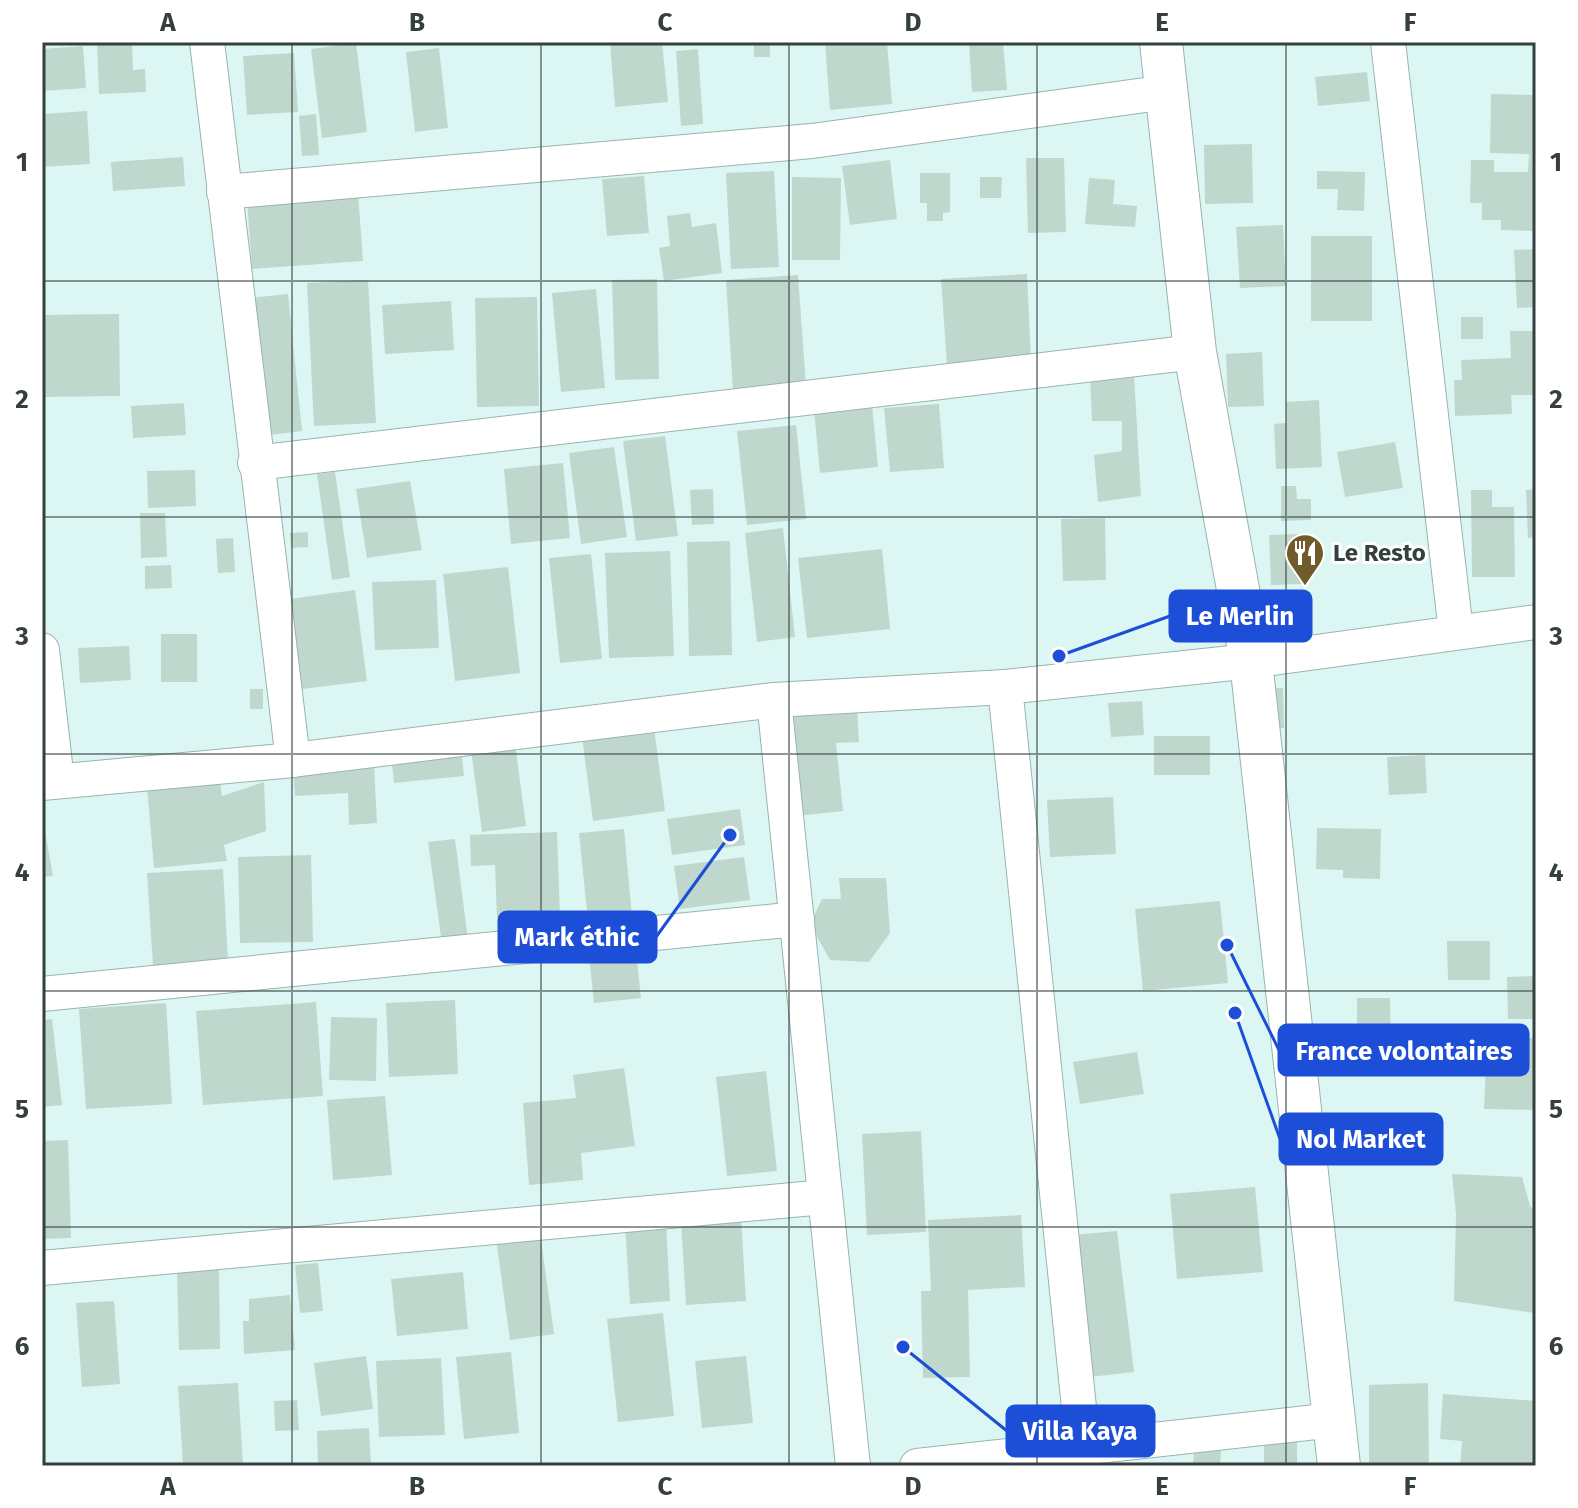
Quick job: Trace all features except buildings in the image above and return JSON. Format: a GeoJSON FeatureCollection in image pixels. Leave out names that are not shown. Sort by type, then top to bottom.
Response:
{"type":"FeatureCollection","features":[{"type":"Feature","properties":{"kind":"main road"},"geometry":{"type":"LineString","coordinates":[[1161,42],[1195,352],[1251,661],[1339,1466]]}},
{"type":"Feature","properties":{"kind":"street"},"geometry":{"type":"LineString","coordinates":[[207,42],[255,463],[293,760]]}},
{"type":"Feature","properties":{"kind":"street"},"geometry":{"type":"LineString","coordinates":[[1388,42],[1456,632]]}},
{"type":"Feature","properties":{"kind":"street"},"geometry":{"type":"LineString","coordinates":[[224,192],[812,141],[1167,92]]}},
{"type":"Feature","properties":{"kind":"street"},"geometry":{"type":"LineString","coordinates":[[255,463],[1195,352]]}},
{"type":"Feature","properties":{"kind":"street"},"geometry":{"type":"LineString","coordinates":[[42,650],[49,782],[293,760],[774,700],[1005,687],[1251,661],[1536,622]]}},
{"type":"Feature","properties":{"kind":"street"},"geometry":{"type":"LineString","coordinates":[[1005,687],[1084,1457]]}},
{"type":"Feature","properties":{"kind":"street"},"geometry":{"type":"LineString","coordinates":[[774,700],[853,1466]]}},
{"type":"Feature","properties":{"kind":"street"},"geometry":{"type":"LineString","coordinates":[[42,994],[797,919]]}},
{"type":"Feature","properties":{"kind":"street"},"geometry":{"type":"LineString","coordinates":[[42,1268],[825,1197]]}},
{"type":"Feature","properties":{"kind":"street"},"geometry":{"type":"LineString","coordinates":[[917,1466],[1084,1457],[1334,1420]]}},
{"type":"Feature","properties":{"kind":"place","name":"Le Resto"},"geometry":{"type":"Point","coordinates":[1305,587]}},
{"type":"Feature","properties":{"kind":"place","name":"Le Merlin"},"geometry":{"type":"Point","coordinates":[1059,656]}},
{"type":"Feature","properties":{"kind":"place","name":"Mark éthic"},"geometry":{"type":"Point","coordinates":[730,835]}},
{"type":"Feature","properties":{"kind":"place","name":"France volontaires"},"geometry":{"type":"Point","coordinates":[1227,945]}},
{"type":"Feature","properties":{"kind":"place","name":"Nol Market"},"geometry":{"type":"Point","coordinates":[1235,1013]}},
{"type":"Feature","properties":{"kind":"place","name":"Villa Kaya"},"geometry":{"type":"Point","coordinates":[903,1347]}}]}
